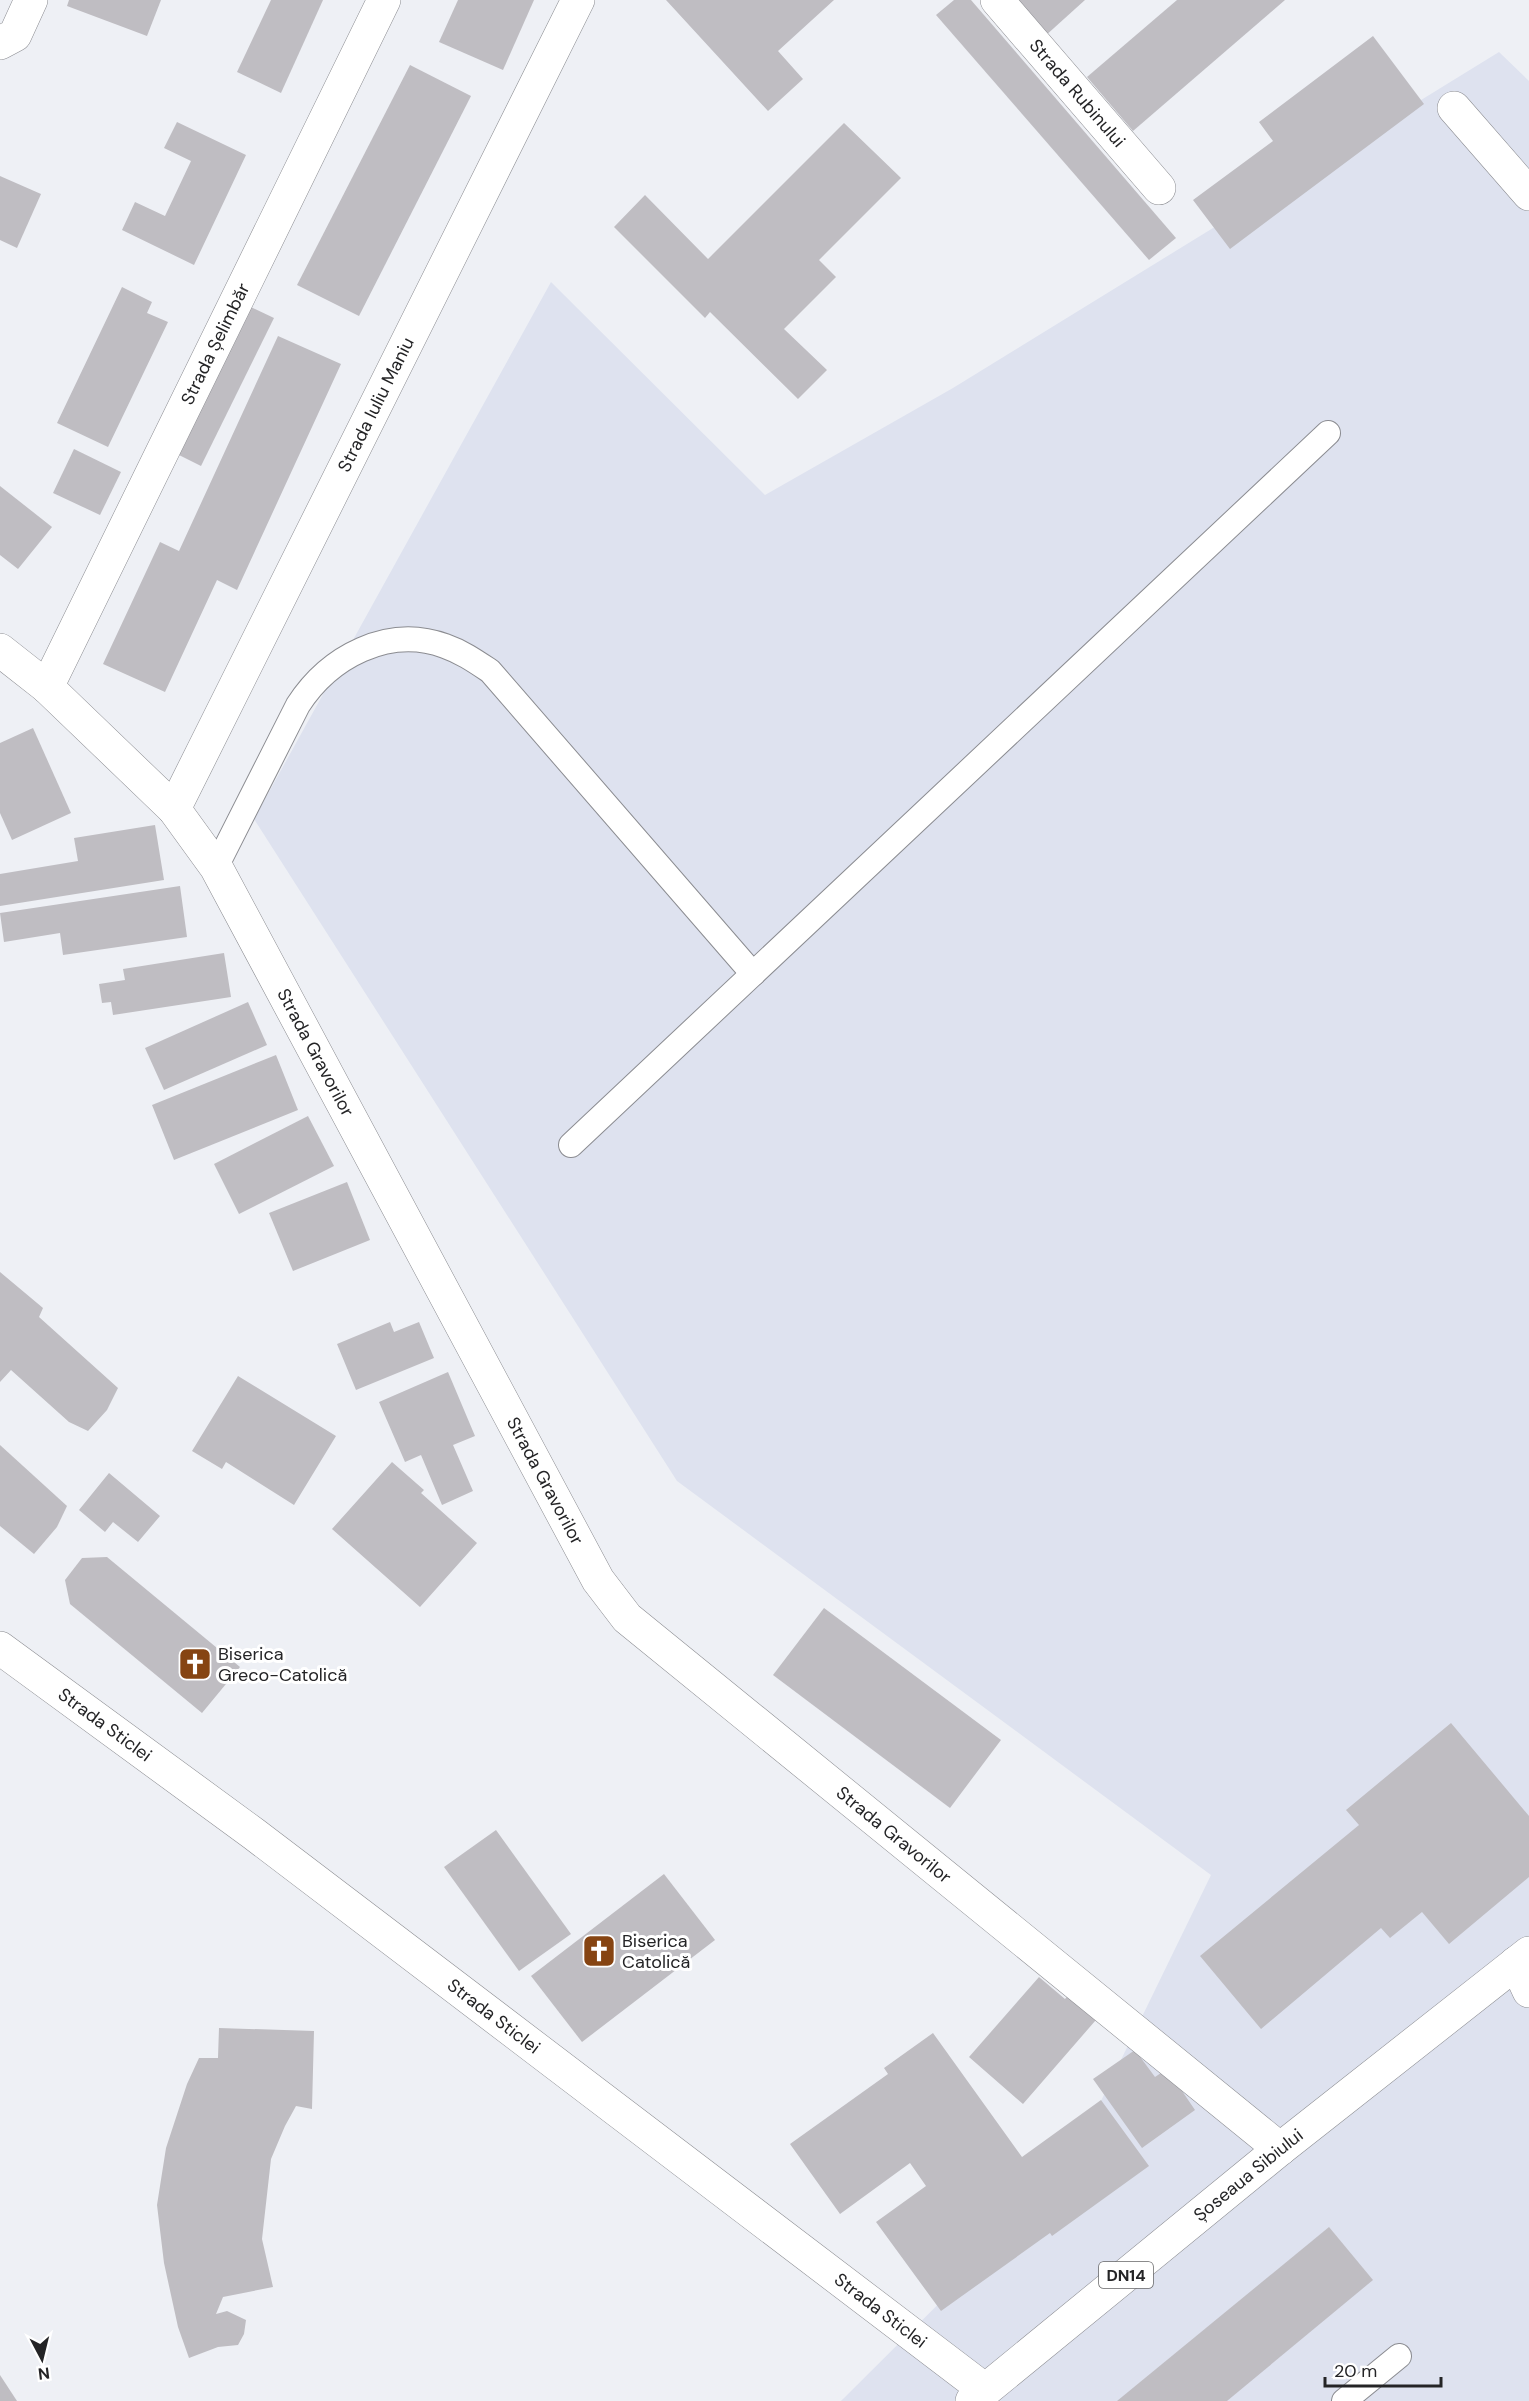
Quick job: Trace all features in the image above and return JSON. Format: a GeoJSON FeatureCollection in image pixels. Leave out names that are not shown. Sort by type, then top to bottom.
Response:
{"type":"FeatureCollection","features":[{"type":"Feature","properties":{"kind":"street"},"geometry":{"type":"LineString","coordinates":[[0,43],[15,35],[31,0]]}},
{"type":"Feature","properties":{"kind":"street","name":"Strada Șelimbăr"},"geometry":{"type":"LineString","coordinates":[[47,687],[384,0]]}},
{"type":"Feature","properties":{"kind":"street","name":"Strada Iuliu Maniu"},"geometry":{"type":"LineString","coordinates":[[174,809],[578,0]]}},
{"type":"Feature","properties":{"kind":"street","name":"Strada Rubinului"},"geometry":{"type":"LineString","coordinates":[[997,0],[1159,188]]}},
{"type":"Feature","properties":{"kind":"street"},"geometry":{"type":"LineString","coordinates":[[1454,108],[1529,194]]}},
{"type":"Feature","properties":{"kind":"street","name":"Strada Gravorilor"},"geometry":{"type":"LineString","coordinates":[[5,662],[47,687],[174,809],[216,867],[598,1580],[627,1618],[1280,2149]]}},
{"type":"Feature","properties":{"kind":"street","name":"Strada Sticlei"},"geometry":{"type":"LineString","coordinates":[[0,1648],[254,1834],[979,2396]]}},
{"type":"Feature","properties":{"kind":"street","name":"Șoseaua Sibiului"},"geometry":{"type":"LineString","coordinates":[[979,2396],[1280,2149],[1525,1969]]}},
{"type":"Feature","properties":{"kind":"lane"},"geometry":{"type":"LineString","coordinates":[[571,1145],[1328,433]]}},
{"type":"Feature","properties":{"kind":"lane"},"geometry":{"type":"LineString","coordinates":[[216,867],[298,705],[323,673],[339,660],[364,648],[390,641],[417,640],[443,645],[468,656],[490,671],[753,974]]}},
{"type":"Feature","properties":{"kind":"lane"},"geometry":{"type":"LineString","coordinates":[[1344,2401],[1400,2356]]}},
{"type":"Feature","properties":{"kind":"shaded area"},"geometry":{"type":"Polygon","coordinates":[[[1499,52],[1529,81],[1529,2401],[841,2401],[1062,2181],[1211,1875],[677,1481],[254,819],[551,282],[765,495],[953,388],[1499,52]]]}},
{"type":"Feature","properties":{"kind":"building"},"geometry":{"type":"Polygon","coordinates":[[[69,0],[161,0],[147,36],[67,6],[69,0]]]}},
{"type":"Feature","properties":{"kind":"building"},"geometry":{"type":"Polygon","coordinates":[[[271,0],[323,0],[281,93],[237,72],[271,0]]]}},
{"type":"Feature","properties":{"kind":"building"},"geometry":{"type":"Polygon","coordinates":[[[458,0],[534,0],[503,70],[439,42],[458,0]]]}},
{"type":"Feature","properties":{"kind":"building"},"geometry":{"type":"Polygon","coordinates":[[[666,0],[834,0],[778,51],[803,79],[768,111],[666,0]]]}},
{"type":"Feature","properties":{"kind":"building"},"geometry":{"type":"Polygon","coordinates":[[[954,0],[971,0],[1176,238],[1149,260],[936,15],[954,0]]]}},
{"type":"Feature","properties":{"kind":"building"},"geometry":{"type":"Polygon","coordinates":[[[1011,0],[1085,0],[1044,37],[1011,0]]]}},
{"type":"Feature","properties":{"kind":"building"},"geometry":{"type":"Polygon","coordinates":[[[1177,0],[1285,0],[1133,131],[1087,77],[1177,0]]]}},
{"type":"Feature","properties":{"kind":"building"},"geometry":{"type":"Polygon","coordinates":[[[1373,36],[1424,104],[1230,249],[1193,200],[1273,141],[1259,122],[1373,36]]]}},
{"type":"Feature","properties":{"kind":"building"},"geometry":{"type":"Polygon","coordinates":[[[410,65],[471,96],[359,316],[297,285],[410,65]]]}},
{"type":"Feature","properties":{"kind":"building"},"geometry":{"type":"Polygon","coordinates":[[[177,122],[246,155],[194,265],[122,230],[135,202],[165,216],[191,161],[164,148],[177,122]]]}},
{"type":"Feature","properties":{"kind":"building"},"geometry":{"type":"Polygon","coordinates":[[[844,123],[901,178],[819,260],[836,277],[784,329],[827,370],[798,399],[710,312],[705,318],[614,227],[645,195],[708,259],[844,123]]]}},
{"type":"Feature","properties":{"kind":"building"},"geometry":{"type":"Polygon","coordinates":[[[0,176],[41,194],[17,248],[0,240],[0,176]]]}},
{"type":"Feature","properties":{"kind":"building"},"geometry":{"type":"Polygon","coordinates":[[[122,287],[152,302],[147,313],[168,322],[108,447],[57,423],[122,287]]]}},
{"type":"Feature","properties":{"kind":"building"},"geometry":{"type":"Polygon","coordinates":[[[240,302],[274,318],[201,466],[167,449],[240,302]]]}},
{"type":"Feature","properties":{"kind":"building"},"geometry":{"type":"Polygon","coordinates":[[[278,336],[341,364],[237,590],[217,580],[165,692],[103,664],[160,542],[179,551],[278,336]]]}},
{"type":"Feature","properties":{"kind":"building"},"geometry":{"type":"Polygon","coordinates":[[[74,449],[121,472],[100,515],[53,493],[74,449]]]}},
{"type":"Feature","properties":{"kind":"building"},"geometry":{"type":"Polygon","coordinates":[[[0,486],[52,527],[18,569],[0,555],[0,486]]]}},
{"type":"Feature","properties":{"kind":"building"},"geometry":{"type":"Polygon","coordinates":[[[33,728],[71,813],[12,840],[0,813],[0,743],[33,728]]]}},
{"type":"Feature","properties":{"kind":"building"},"geometry":{"type":"Polygon","coordinates":[[[155,825],[164,880],[0,906],[0,874],[78,861],[74,838],[155,825]]]}},
{"type":"Feature","properties":{"kind":"building"},"geometry":{"type":"Polygon","coordinates":[[[180,886],[187,937],[63,955],[60,933],[4,942],[0,913],[180,886]]]}},
{"type":"Feature","properties":{"kind":"building"},"geometry":{"type":"Polygon","coordinates":[[[224,953],[231,997],[113,1015],[111,1002],[102,1003],[99,984],[125,980],[123,969],[224,953]]]}},
{"type":"Feature","properties":{"kind":"building"},"geometry":{"type":"Polygon","coordinates":[[[248,1002],[267,1045],[164,1090],[145,1048],[248,1002]]]}},
{"type":"Feature","properties":{"kind":"building"},"geometry":{"type":"Polygon","coordinates":[[[276,1055],[298,1110],[174,1160],[152,1105],[276,1055]]]}},
{"type":"Feature","properties":{"kind":"building"},"geometry":{"type":"Polygon","coordinates":[[[308,1116],[334,1166],[239,1214],[214,1164],[308,1116]]]}},
{"type":"Feature","properties":{"kind":"building"},"geometry":{"type":"Polygon","coordinates":[[[347,1182],[370,1240],[293,1271],[269,1213],[347,1182]]]}},
{"type":"Feature","properties":{"kind":"building"},"geometry":{"type":"Polygon","coordinates":[[[0,1272],[43,1308],[39,1317],[118,1388],[107,1410],[88,1431],[69,1422],[11,1370],[0,1382],[0,1272]]]}},
{"type":"Feature","properties":{"kind":"building"},"geometry":{"type":"Polygon","coordinates":[[[390,1322],[394,1332],[419,1322],[434,1358],[356,1390],[337,1344],[390,1322]]]}},
{"type":"Feature","properties":{"kind":"building"},"geometry":{"type":"Polygon","coordinates":[[[448,1372],[475,1436],[453,1445],[473,1491],[442,1505],[421,1455],[405,1462],[379,1402],[448,1372]]]}},
{"type":"Feature","properties":{"kind":"building"},"geometry":{"type":"Polygon","coordinates":[[[238,1376],[336,1436],[294,1505],[226,1462],[222,1469],[192,1451],[238,1376]]]}},
{"type":"Feature","properties":{"kind":"building"},"geometry":{"type":"Polygon","coordinates":[[[0,1445],[67,1506],[57,1527],[34,1554],[0,1526],[0,1445]]]}},
{"type":"Feature","properties":{"kind":"building"},"geometry":{"type":"Polygon","coordinates":[[[392,1462],[424,1490],[421,1493],[477,1543],[420,1607],[332,1529],[392,1462]]]}},
{"type":"Feature","properties":{"kind":"building"},"geometry":{"type":"Polygon","coordinates":[[[109,1473],[160,1516],[138,1542],[113,1522],[105,1532],[79,1510],[109,1473]]]}},
{"type":"Feature","properties":{"kind":"building"},"geometry":{"type":"Polygon","coordinates":[[[107,1557],[240,1667],[202,1713],[70,1604],[65,1580],[82,1558],[107,1557]]]}},
{"type":"Feature","properties":{"kind":"building"},"geometry":{"type":"Polygon","coordinates":[[[824,1608],[1001,1740],[950,1808],[773,1675],[824,1608]]]}},
{"type":"Feature","properties":{"kind":"building"},"geometry":{"type":"Polygon","coordinates":[[[1451,1723],[1529,1816],[1529,1877],[1449,1944],[1422,1912],[1390,1938],[1381,1928],[1261,2029],[1200,1956],[1359,1825],[1346,1810],[1451,1723]]]}},
{"type":"Feature","properties":{"kind":"building"},"geometry":{"type":"Polygon","coordinates":[[[496,1830],[571,1934],[519,1971],[444,1867],[496,1830]]]}},
{"type":"Feature","properties":{"kind":"building"},"geometry":{"type":"Polygon","coordinates":[[[664,1874],[715,1940],[582,2042],[531,1976],[664,1874]]]}},
{"type":"Feature","properties":{"kind":"building"},"geometry":{"type":"Polygon","coordinates":[[[1039,1977],[1065,1999],[1074,1989],[1102,2013],[1023,2104],[969,2057],[1039,1977]]]}},
{"type":"Feature","properties":{"kind":"building"},"geometry":{"type":"Polygon","coordinates":[[[219,2028],[314,2031],[312,2109],[296,2106],[271,2159],[262,2239],[273,2287],[223,2297],[216,2314],[227,2311],[246,2320],[244,2334],[238,2345],[218,2347],[189,2358],[178,2327],[164,2263],[157,2205],[166,2148],[187,2084],[199,2058],[218,2058],[219,2028]]]}},
{"type":"Feature","properties":{"kind":"building"},"geometry":{"type":"Polygon","coordinates":[[[933,2033],[1022,2157],[1101,2100],[1149,2166],[1052,2236],[1050,2233],[941,2311],[876,2222],[926,2186],[910,2163],[840,2214],[790,2144],[888,2074],[884,2068],[933,2033]]]}},
{"type":"Feature","properties":{"kind":"building"},"geometry":{"type":"Polygon","coordinates":[[[1135,2050],[1155,2077],[1167,2069],[1195,2110],[1142,2148],[1093,2079],[1135,2050]]]}},
{"type":"Feature","properties":{"kind":"building"},"geometry":{"type":"Polygon","coordinates":[[[1329,2227],[1373,2280],[1227,2401],[1117,2401],[1329,2227]]]}},
{"type":"Feature","properties":{"kind":"building"},"geometry":{"type":"Polygon","coordinates":[[[0,2375],[17,2401],[0,2401],[0,2375]]]}},
{"type":"Feature","properties":{"kind":"place","name":"Biserica Greco-Catolică"},"geometry":{"type":"Point","coordinates":[195,1664]}},
{"type":"Feature","properties":{"kind":"place","name":"Biserica Catolică"},"geometry":{"type":"Point","coordinates":[599,1951]}}]}
